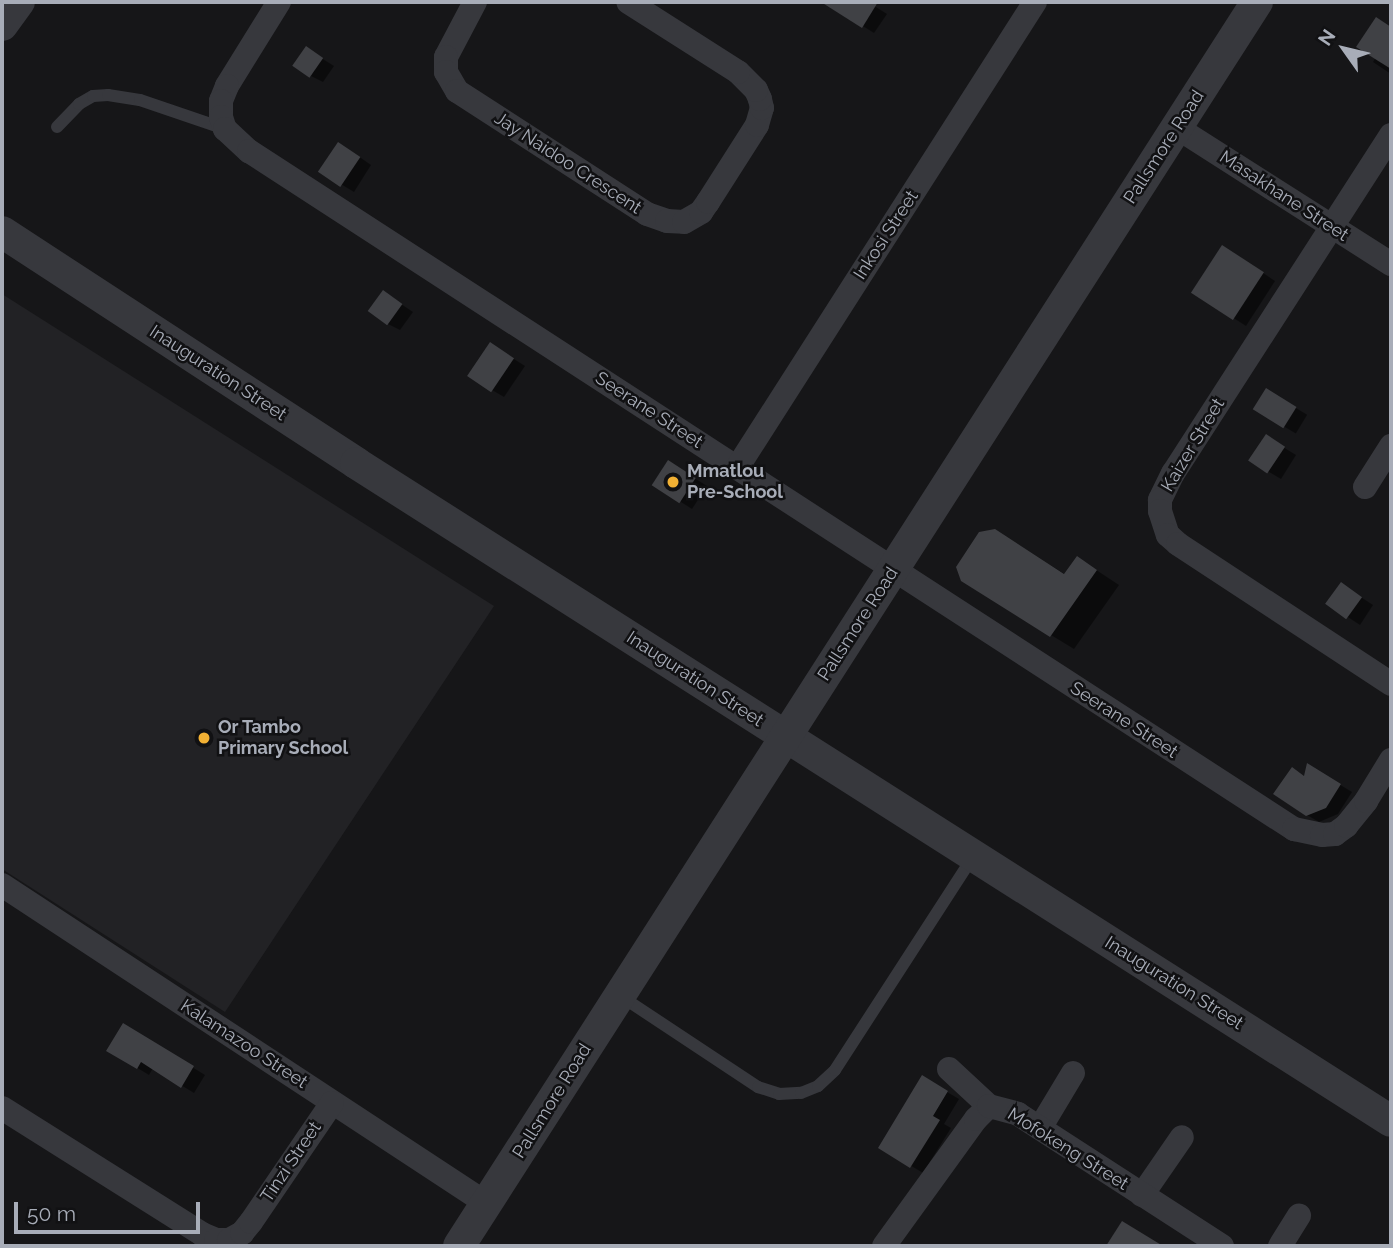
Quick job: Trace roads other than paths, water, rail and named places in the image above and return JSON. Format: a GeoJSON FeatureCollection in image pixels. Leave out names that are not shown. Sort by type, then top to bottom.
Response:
{"type":"FeatureCollection","features":[{"type":"Feature","properties":{"kind":"street"},"geometry":{"type":"LineString","coordinates":[[2,25],[19,2]]}},
{"type":"Feature","properties":{"kind":"street"},"geometry":{"type":"LineString","coordinates":[[225,129],[221,109],[227,86],[279,2]]}},
{"type":"Feature","properties":{"kind":"street","name":"Jay Naidoo Crescent"},"geometry":{"type":"LineString","coordinates":[[475,2],[446,57],[446,72],[457,91],[657,218],[684,222],[701,212],[757,125],[762,108],[756,90],[738,72],[628,2]]}},
{"type":"Feature","properties":{"kind":"street","name":"Inkosi Street"},"geometry":{"type":"LineString","coordinates":[[737,468],[1035,2]]}},
{"type":"Feature","properties":{"kind":"street","name":"Pallsmore Road"},"geometry":{"type":"LineString","coordinates":[[459,1246],[1257,2]]}},
{"type":"Feature","properties":{"kind":"street","name":"Masakhane Street"},"geometry":{"type":"LineString","coordinates":[[1177,127],[1391,264]]}},
{"type":"Feature","properties":{"kind":"street","name":"Seerane Street"},"geometry":{"type":"LineString","coordinates":[[225,129],[249,151],[1294,829],[1322,835],[1335,834],[1346,826],[1366,801],[1391,760]]}},
{"type":"Feature","properties":{"kind":"street","name":"Kaizer Street"},"geometry":{"type":"LineString","coordinates":[[1391,135],[1173,473],[1160,500],[1160,511],[1168,535],[1178,544],[1391,684]]}},
{"type":"Feature","properties":{"kind":"street","name":"Inauguration Street"},"geometry":{"type":"LineString","coordinates":[[2,232],[345,456],[1391,1121]]}},
{"type":"Feature","properties":{"kind":"street"},"geometry":{"type":"LineString","coordinates":[[1365,487],[1391,446]]}},
{"type":"Feature","properties":{"kind":"street","name":"Kalamazoo Street"},"geometry":{"type":"LineString","coordinates":[[2,885],[486,1203]]}},
{"type":"Feature","properties":{"kind":"street"},"geometry":{"type":"LineString","coordinates":[[948,1069],[989,1106]]}},
{"type":"Feature","properties":{"kind":"street"},"geometry":{"type":"LineString","coordinates":[[1040,1128],[1073,1073]]}},
{"type":"Feature","properties":{"kind":"street","name":"Tinzi Street"},"geometry":{"type":"LineString","coordinates":[[2,1108],[202,1234],[216,1240],[229,1240],[242,1233],[251,1222],[332,1103]]}},
{"type":"Feature","properties":{"kind":"street","name":"Mofokeng Street"},"geometry":{"type":"LineString","coordinates":[[884,1246],[976,1119],[989,1106],[1017,1114],[1040,1128],[1142,1195],[1208,1243]]}},
{"type":"Feature","properties":{"kind":"street"},"geometry":{"type":"LineString","coordinates":[[1142,1195],[1182,1137]]}},
{"type":"Feature","properties":{"kind":"street"},"geometry":{"type":"LineString","coordinates":[[1280,1246],[1300,1215]]}},
{"type":"Feature","properties":{"kind":"lane"},"geometry":{"type":"LineString","coordinates":[[57,127],[79,104],[93,96],[108,95],[139,100],[225,129]]}},
{"type":"Feature","properties":{"kind":"lane"},"geometry":{"type":"LineString","coordinates":[[619,995],[758,1087],[779,1094],[801,1093],[818,1086],[835,1070],[973,856]]}},
{"type":"Feature","properties":{"kind":"place","name":"Mmatlou Pre-School"},"geometry":{"type":"Point","coordinates":[673,482]}},
{"type":"Feature","properties":{"kind":"place","name":"Or Tambo Primary School"},"geometry":{"type":"Point","coordinates":[204,738]}}]}
